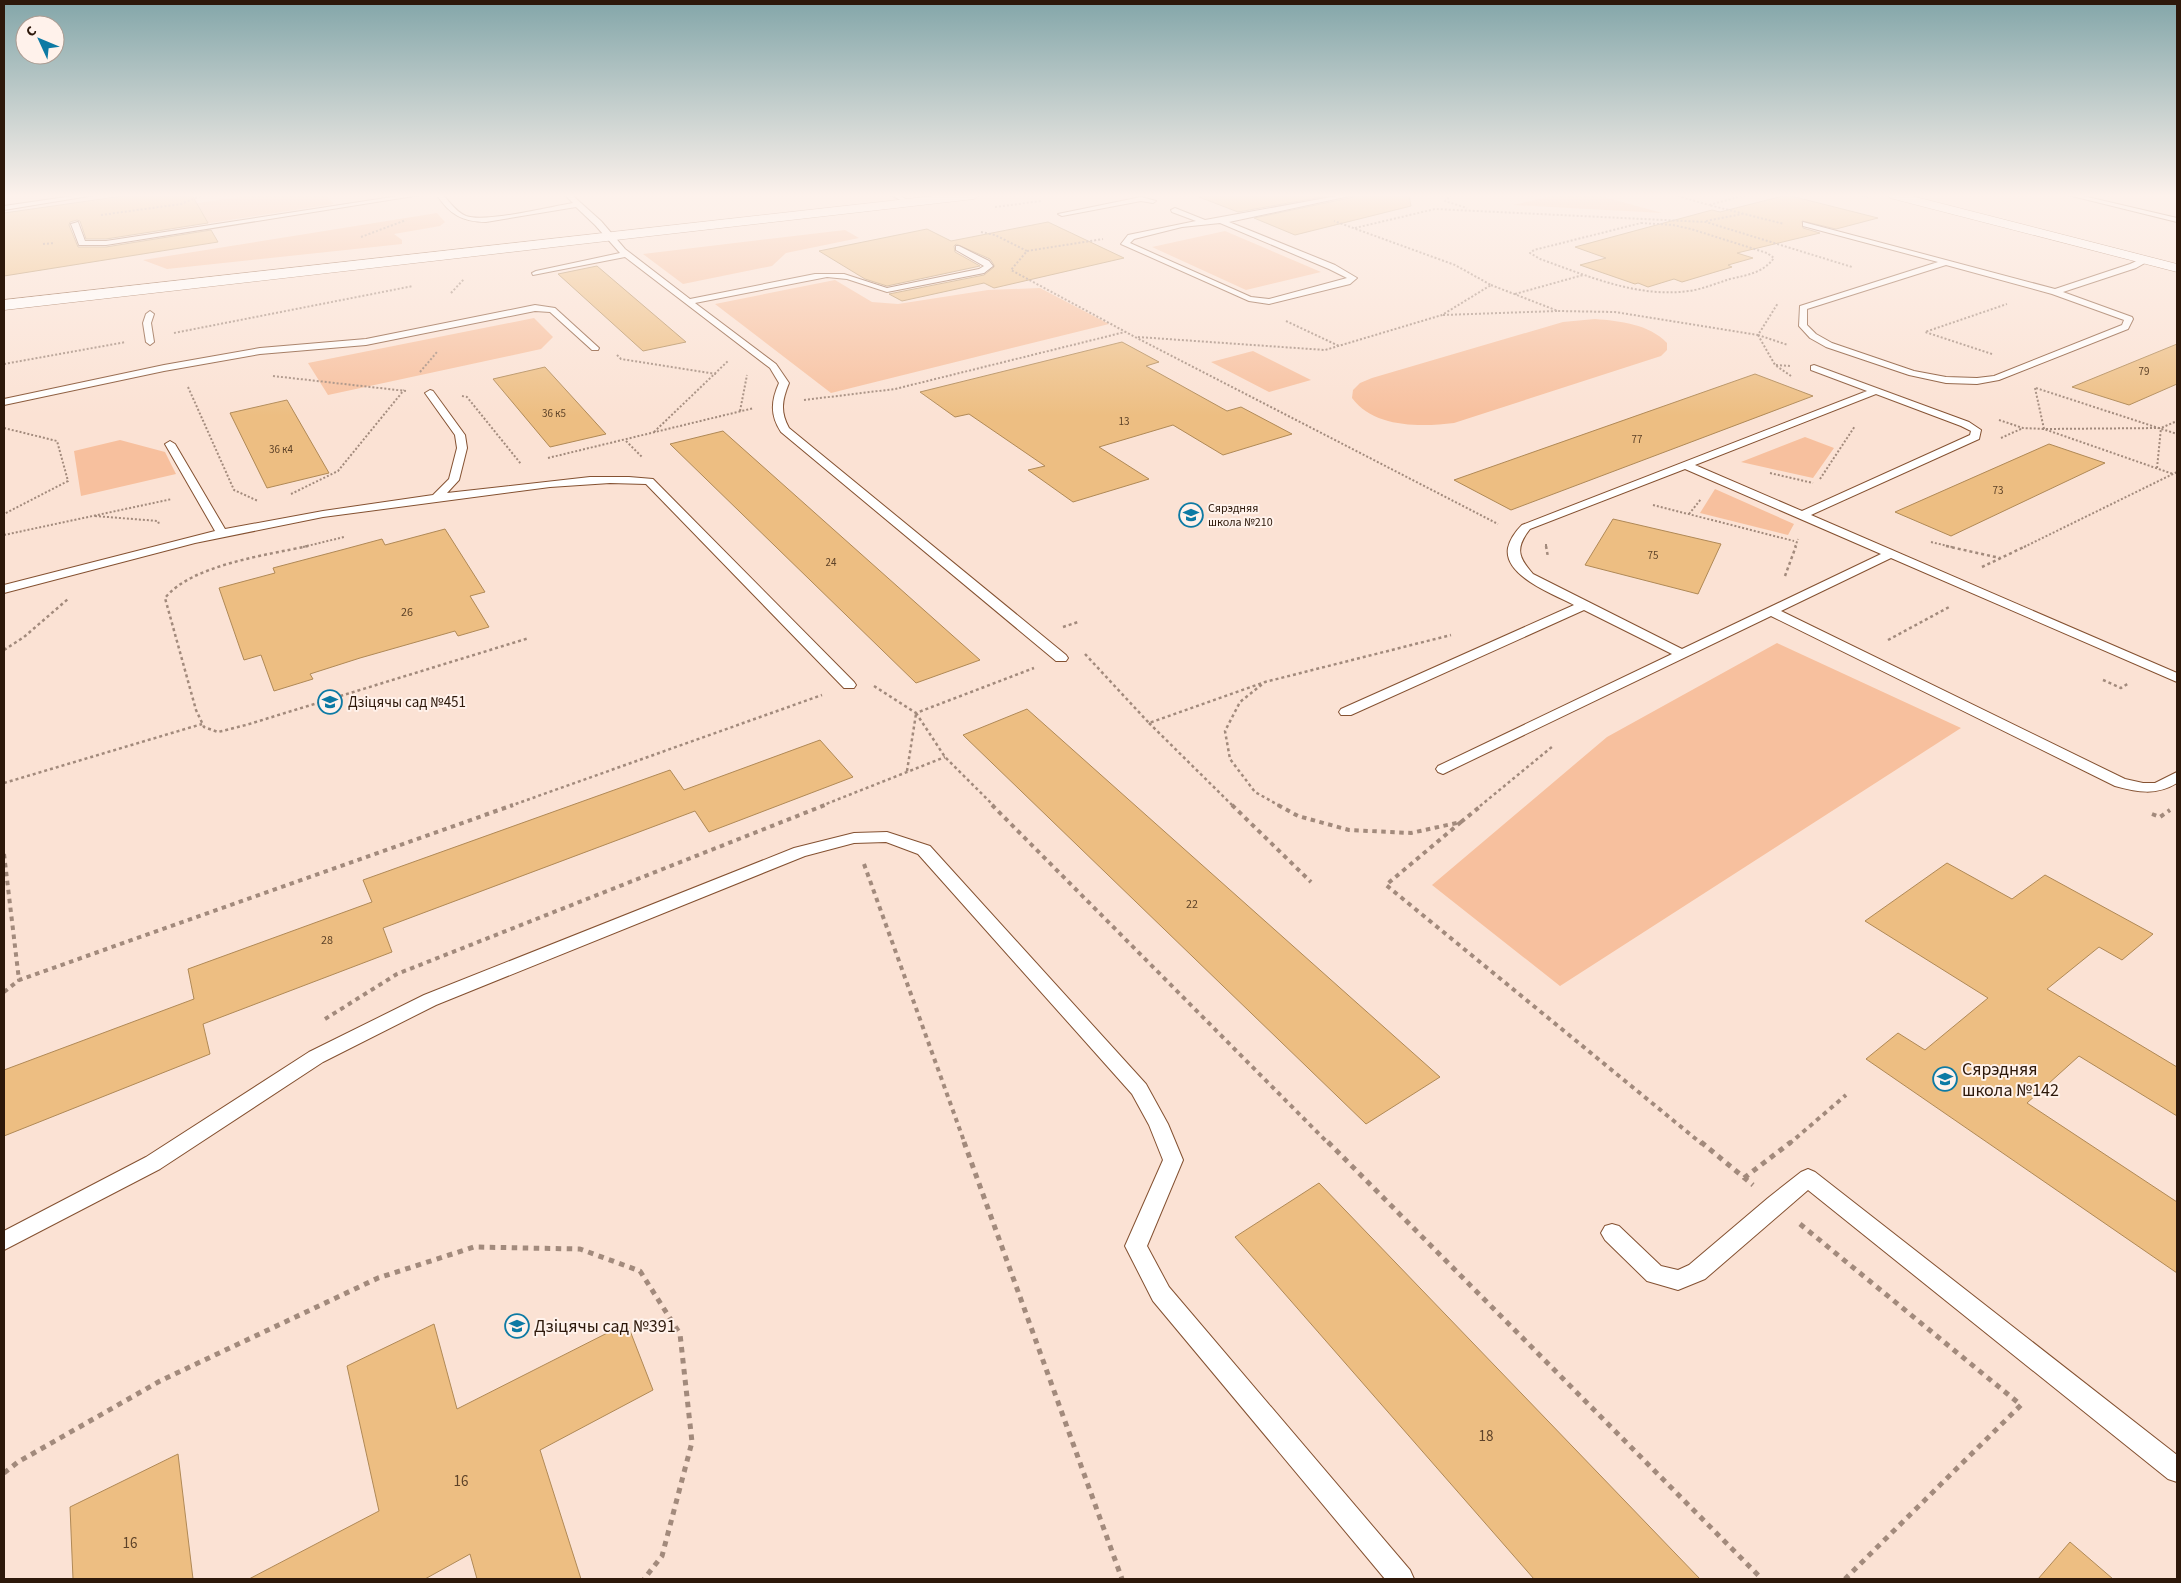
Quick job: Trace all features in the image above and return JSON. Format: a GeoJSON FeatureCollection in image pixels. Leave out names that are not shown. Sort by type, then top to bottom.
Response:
{"type":"FeatureCollection","features":[{"type":"Feature","properties":{"kind":"street"},"geometry":{"type":"LineString","coordinates":[[4,305],[322,269]]}},
{"type":"Feature","properties":{"kind":"lane"},"geometry":{"type":"LineString","coordinates":[[536,273],[556,269]]}},
{"type":"Feature","properties":{"kind":"lane"},"geometry":{"type":"LineString","coordinates":[[646,269],[773,366],[784,383],[779,395],[777,416],[785,430],[1060,658]]}},
{"type":"Feature","properties":{"kind":"lane"},"geometry":{"type":"LineString","coordinates":[[687,302],[815,276],[836,274],[850,277],[873,288],[887,290],[984,269]]}},
{"type":"Feature","properties":{"kind":"lane"},"geometry":{"type":"LineString","coordinates":[[1181,269],[1249,299],[1269,302],[1347,282],[1353,278],[1336,269]]}},
{"type":"Feature","properties":{"kind":"lane"},"geometry":{"type":"LineString","coordinates":[[1926,269],[1803,308],[1803,326],[1813,336],[1829,345],[1912,372],[1946,380],[1977,381],[1996,378],[2125,327],[2129,319],[2055,292],[1966,269]]}},
{"type":"Feature","properties":{"kind":"lane"},"geometry":{"type":"LineString","coordinates":[[2055,292],[2124,269]]}},
{"type":"Feature","properties":{"kind":"lane"},"geometry":{"type":"LineString","coordinates":[[4,402],[162,364],[260,350],[366,342],[535,308],[552,310],[595,348]]}},
{"type":"Feature","properties":{"kind":"lane"},"geometry":{"type":"LineString","coordinates":[[149,340],[147,322],[150,314]]}},
{"type":"Feature","properties":{"kind":"lane"},"geometry":{"type":"LineString","coordinates":[[1803,515],[1975,437],[1976,430],[1814,368]]}},
{"type":"Feature","properties":{"kind":"lane"},"geometry":{"type":"LineString","coordinates":[[1682,654],[1529,577],[1516,564],[1512,551],[1518,536],[1526,527],[1688,466],[1876,391]]}},
{"type":"Feature","properties":{"kind":"lane"},"geometry":{"type":"LineString","coordinates":[[430,393],[460,434],[462,448],[454,480],[438,497]]}},
{"type":"Feature","properties":{"kind":"lane"},"geometry":{"type":"LineString","coordinates":[[170,444],[222,533]]}},
{"type":"Feature","properties":{"kind":"lane"},"geometry":{"type":"LineString","coordinates":[[1688,466],[2177,678]]}},
{"type":"Feature","properties":{"kind":"lane"},"geometry":{"type":"LineString","coordinates":[[4,590],[222,533],[438,497],[569,482],[630,479],[649,481],[849,685]]}},
{"type":"Feature","properties":{"kind":"lane"},"geometry":{"type":"LineString","coordinates":[[1443,769],[1773,612],[1890,554]]}},
{"type":"Feature","properties":{"kind":"lane"},"geometry":{"type":"LineString","coordinates":[[1346,712],[1584,605]]}},
{"type":"Feature","properties":{"kind":"lane"},"geometry":{"type":"LineString","coordinates":[[1773,612],[2120,783],[2147,790],[2165,785],[2177,777]]}},
{"type":"Feature","properties":{"kind":"lane"},"geometry":{"type":"LineString","coordinates":[[4,1241],[153,1163],[316,1057],[430,1000],[800,852],[854,838],[886,837],[924,850],[1139,1089],[1173,1160],[1136,1246],[1161,1294],[1401,1579]]}},
{"type":"Feature","properties":{"kind":"lane"},"geometry":{"type":"LineString","coordinates":[[1612,1233],[1655,1274],[1678,1280],[1697,1272],[1808,1178],[2177,1470]]}},
{"type":"Feature","properties":{"kind":"path"},"geometry":{"type":"LineString","coordinates":[[1012,269],[1135,337],[1502,526]]}},
{"type":"Feature","properties":{"kind":"path"},"geometry":{"type":"LineString","coordinates":[[1460,269],[1490,285],[1558,310]]}},
{"type":"Feature","properties":{"kind":"path"},"geometry":{"type":"LineString","coordinates":[[1567,269],[1618,286],[1640,291],[1681,291],[1764,269]]}},
{"type":"Feature","properties":{"kind":"path"},"geometry":{"type":"LineString","coordinates":[[1514,294],[1584,275]]}},
{"type":"Feature","properties":{"kind":"path"},"geometry":{"type":"LineString","coordinates":[[457,278],[466,276]]}},
{"type":"Feature","properties":{"kind":"path"},"geometry":{"type":"LineString","coordinates":[[4,364],[149,340],[418,285]]}},
{"type":"Feature","properties":{"kind":"path"},"geometry":{"type":"LineString","coordinates":[[1442,315],[1490,285]]}},
{"type":"Feature","properties":{"kind":"path"},"geometry":{"type":"LineString","coordinates":[[1946,380],[1996,355],[1925,332],[2016,301]]}},
{"type":"Feature","properties":{"kind":"path"},"geometry":{"type":"LineString","coordinates":[[1135,337],[1325,350],[1442,315],[1558,310],[1615,312],[1758,335],[1779,302]]}},
{"type":"Feature","properties":{"kind":"path"},"geometry":{"type":"LineString","coordinates":[[416,377],[463,322]]}},
{"type":"Feature","properties":{"kind":"path"},"geometry":{"type":"LineString","coordinates":[[799,401],[895,389],[1126,332]]}},
{"type":"Feature","properties":{"kind":"path"},"geometry":{"type":"LineString","coordinates":[[654,433],[734,355]]}},
{"type":"Feature","properties":{"kind":"path"},"geometry":{"type":"LineString","coordinates":[[740,411],[747,374]]}},
{"type":"Feature","properties":{"kind":"path"},"geometry":{"type":"LineString","coordinates":[[266,375],[466,397],[522,464]]}},
{"type":"Feature","properties":{"kind":"path"},"geometry":{"type":"LineString","coordinates":[[289,495],[338,471],[410,384]]}},
{"type":"Feature","properties":{"kind":"path"},"geometry":{"type":"LineString","coordinates":[[2035,388],[2177,434]]}},
{"type":"Feature","properties":{"kind":"path"},"geometry":{"type":"LineString","coordinates":[[1996,440],[2023,428],[2161,428],[2177,421]]}},
{"type":"Feature","properties":{"kind":"path"},"geometry":{"type":"LineString","coordinates":[[1812,491],[1858,422]]}},
{"type":"Feature","properties":{"kind":"path"},"geometry":{"type":"LineString","coordinates":[[4,428],[56,441],[68,481],[4,514]]}},
{"type":"Feature","properties":{"kind":"path"},"geometry":{"type":"LineString","coordinates":[[2157,468],[2161,428]]}},
{"type":"Feature","properties":{"kind":"path"},"geometry":{"type":"LineString","coordinates":[[2044,429],[2173,474]]}},
{"type":"Feature","properties":{"kind":"path"},"geometry":{"type":"LineString","coordinates":[[626,441],[647,462]]}},
{"type":"Feature","properties":{"kind":"path"},"geometry":{"type":"LineString","coordinates":[[1974,570],[2177,472]]}},
{"type":"Feature","properties":{"kind":"path"},"geometry":{"type":"LineString","coordinates":[[4,535],[200,493]]}},
{"type":"Feature","properties":{"kind":"path"},"geometry":{"type":"LineString","coordinates":[[1647,504],[1806,544]]}},
{"type":"Feature","properties":{"kind":"path"},"geometry":{"type":"LineString","coordinates":[[1783,579],[1800,534]]}},
{"type":"Feature","properties":{"kind":"path"},"geometry":{"type":"LineString","coordinates":[[344,537],[197,574],[173,588],[164,598],[196,710],[204,727],[218,732],[246,725],[529,638]]}},
{"type":"Feature","properties":{"kind":"path"},"geometry":{"type":"LineString","coordinates":[[1546,540],[1548,566]]}},
{"type":"Feature","properties":{"kind":"path"},"geometry":{"type":"LineString","coordinates":[[4,650],[24,637],[72,596]]}},
{"type":"Feature","properties":{"kind":"path"},"geometry":{"type":"LineString","coordinates":[[1883,643],[1959,602]]}},
{"type":"Feature","properties":{"kind":"path"},"geometry":{"type":"LineString","coordinates":[[1058,629],[1078,622]]}},
{"type":"Feature","properties":{"kind":"path"},"geometry":{"type":"LineString","coordinates":[[1149,722],[1266,682],[1454,634]]}},
{"type":"Feature","properties":{"kind":"path"},"geometry":{"type":"LineString","coordinates":[[916,713],[1081,650],[1149,722],[1312,882]]}},
{"type":"Feature","properties":{"kind":"path"},"geometry":{"type":"LineString","coordinates":[[1266,682],[1240,702],[1225,731],[1230,760],[1255,792],[1298,816],[1349,830],[1411,833],[1461,822]]}},
{"type":"Feature","properties":{"kind":"path"},"geometry":{"type":"LineString","coordinates":[[4,992],[19,980],[849,685],[868,683],[916,713],[944,757],[1762,1579]]}},
{"type":"Feature","properties":{"kind":"path"},"geometry":{"type":"LineString","coordinates":[[907,771],[916,713]]}},
{"type":"Feature","properties":{"kind":"path"},"geometry":{"type":"LineString","coordinates":[[4,783],[202,724]]}},
{"type":"Feature","properties":{"kind":"path"},"geometry":{"type":"LineString","coordinates":[[1558,742],[1386,885],[2020,1405],[1845,1579]]}},
{"type":"Feature","properties":{"kind":"path"},"geometry":{"type":"LineString","coordinates":[[854,838],[1122,1579]]}},
{"type":"Feature","properties":{"kind":"path"},"geometry":{"type":"LineString","coordinates":[[4,854],[19,980]]}},
{"type":"Feature","properties":{"kind":"path"},"geometry":{"type":"LineString","coordinates":[[1744,1178],[1794,1140],[1846,1095]]}},
{"type":"Feature","properties":{"kind":"path"},"geometry":{"type":"LineString","coordinates":[[4,1473],[18,1462],[160,1380],[378,1278],[474,1247],[580,1248],[640,1271],[680,1334],[692,1442],[662,1556],[644,1579]]}},
{"type":"Feature","properties":{"kind":"shaded area"},"geometry":{"type":"Polygon","coordinates":[[[663,269],[758,269],[683,284],[663,269]]]}},
{"type":"Feature","properties":{"kind":"shaded area"},"geometry":{"type":"Polygon","coordinates":[[[1200,269],[1314,269],[1321,272],[1246,290],[1200,269]]]}},
{"type":"Feature","properties":{"kind":"shaded area"},"geometry":{"type":"Polygon","coordinates":[[[835,280],[872,302],[898,304],[988,290],[1040,288],[1109,324],[831,393],[715,304],[835,280]]]}},
{"type":"Feature","properties":{"kind":"shaded area"},"geometry":{"type":"Polygon","coordinates":[[[534,318],[553,337],[541,349],[328,395],[308,363],[534,318]]]}},
{"type":"Feature","properties":{"kind":"shaded area"},"geometry":{"type":"Polygon","coordinates":[[[1595,319],[1624,322],[1643,328],[1667,343],[1667,350],[1661,356],[1454,423],[1413,425],[1385,420],[1361,408],[1352,398],[1353,390],[1360,383],[1372,378],[1563,322],[1595,319]]]}},
{"type":"Feature","properties":{"kind":"shaded area"},"geometry":{"type":"Polygon","coordinates":[[[1253,351],[1311,380],[1269,392],[1211,362],[1253,351]]]}},
{"type":"Feature","properties":{"kind":"shaded area"},"geometry":{"type":"Polygon","coordinates":[[[1805,437],[1834,448],[1813,478],[1741,462],[1805,437]]]}},
{"type":"Feature","properties":{"kind":"shaded area"},"geometry":{"type":"Polygon","coordinates":[[[120,440],[165,452],[176,474],[81,496],[74,451],[120,440]]]}},
{"type":"Feature","properties":{"kind":"shaded area"},"geometry":{"type":"Polygon","coordinates":[[[1715,489],[1794,524],[1788,535],[1700,513],[1715,489]]]}},
{"type":"Feature","properties":{"kind":"shaded area"},"geometry":{"type":"Polygon","coordinates":[[[1777,643],[1961,728],[1560,986],[1432,885],[1607,737],[1777,643]]]}},
{"type":"Feature","properties":{"kind":"building"},"geometry":{"type":"Polygon","coordinates":[[[4,269],[49,269],[4,276],[4,269]]]}},
{"type":"Feature","properties":{"kind":"building"},"geometry":{"type":"Polygon","coordinates":[[[583,269],[600,269],[686,342],[643,351],[558,274],[583,269]]]}},
{"type":"Feature","properties":{"kind":"building"},"geometry":{"type":"Polygon","coordinates":[[[848,269],[967,269],[887,286],[865,279],[848,269]]]}},
{"type":"Feature","properties":{"kind":"building"},"geometry":{"type":"Polygon","coordinates":[[[992,269],[1077,269],[994,288],[984,283],[902,301],[889,294],[984,275],[992,269]]]}},
{"type":"Feature","properties":{"kind":"building"},"geometry":{"type":"Polygon","coordinates":[[[1591,269],[1726,269],[1682,282],[1674,279],[1648,287],[1638,283],[1635,284],[1591,269]]]}},
{"type":"Feature","properties":{"kind":"building"},"geometry":{"type":"Polygon","coordinates":[[[1122,342],[1159,362],[1146,366],[1227,411],[1241,407],[1292,434],[1223,455],[1173,425],[1099,447],[1149,479],[1073,502],[1028,470],[1045,466],[969,414],[955,417],[920,392],[1122,342]]]}},
{"type":"Feature","properties":{"kind":"building"},"geometry":{"type":"Polygon","coordinates":[[[2177,344],[2177,384],[2129,405],[2072,387],[2177,344]]]}},
{"type":"Feature","properties":{"kind":"building"},"geometry":{"type":"Polygon","coordinates":[[[545,367],[606,434],[550,447],[493,379],[545,367]]]}},
{"type":"Feature","properties":{"kind":"building"},"geometry":{"type":"Polygon","coordinates":[[[1755,374],[1813,396],[1511,510],[1454,480],[1755,374]]]}},
{"type":"Feature","properties":{"kind":"building"},"geometry":{"type":"Polygon","coordinates":[[[287,400],[329,473],[267,488],[230,413],[287,400]]]}},
{"type":"Feature","properties":{"kind":"building"},"geometry":{"type":"Polygon","coordinates":[[[723,431],[980,660],[916,683],[670,444],[723,431]]]}},
{"type":"Feature","properties":{"kind":"building"},"geometry":{"type":"Polygon","coordinates":[[[2049,444],[2105,463],[1951,536],[1895,512],[2049,444]]]}},
{"type":"Feature","properties":{"kind":"building"},"geometry":{"type":"Polygon","coordinates":[[[1613,519],[1721,544],[1698,594],[1585,565],[1613,519]]]}},
{"type":"Feature","properties":{"kind":"building"},"geometry":{"type":"Polygon","coordinates":[[[445,529],[485,592],[470,596],[489,627],[458,636],[455,631],[360,658],[310,674],[313,679],[274,691],[261,655],[244,660],[219,588],[275,573],[273,568],[382,539],[385,545],[445,529]]]}},
{"type":"Feature","properties":{"kind":"building"},"geometry":{"type":"Polygon","coordinates":[[[1027,709],[1440,1077],[1366,1124],[963,735],[1027,709]]]}},
{"type":"Feature","properties":{"kind":"building"},"geometry":{"type":"Polygon","coordinates":[[[820,740],[853,777],[709,832],[695,811],[383,928],[392,952],[203,1024],[210,1054],[4,1136],[4,1070],[194,999],[188,969],[372,902],[363,880],[670,770],[684,790],[820,740]]]}},
{"type":"Feature","properties":{"kind":"building"},"geometry":{"type":"Polygon","coordinates":[[[1947,863],[2012,899],[2045,875],[2153,934],[2122,960],[2099,947],[2047,989],[2177,1067],[2177,1116],[2079,1056],[2027,1103],[2177,1202],[2177,1273],[1866,1059],[1898,1033],[1925,1050],[1988,998],[1865,921],[1947,863]]]}},
{"type":"Feature","properties":{"kind":"building"},"geometry":{"type":"Polygon","coordinates":[[[1319,1183],[1700,1579],[1534,1579],[1235,1237],[1319,1183]]]}},
{"type":"Feature","properties":{"kind":"building"},"geometry":{"type":"Polygon","coordinates":[[[627,1323],[653,1390],[540,1450],[581,1579],[477,1579],[470,1554],[425,1579],[249,1579],[379,1511],[347,1366],[434,1324],[457,1409],[627,1323]]]}},
{"type":"Feature","properties":{"kind":"building"},"geometry":{"type":"Polygon","coordinates":[[[178,1454],[193,1579],[73,1579],[70,1507],[178,1454]]]}},
{"type":"Feature","properties":{"kind":"building"},"geometry":{"type":"Polygon","coordinates":[[[2070,1542],[2113,1579],[2038,1579],[2070,1542]]]}},
{"type":"Feature","properties":{"kind":"place","name":"Сярэдняя школа №210"},"geometry":{"type":"Point","coordinates":[1191,515]}},
{"type":"Feature","properties":{"kind":"place","name":"Дзіцячы сад №451"},"geometry":{"type":"Point","coordinates":[330,702]}},
{"type":"Feature","properties":{"kind":"place","name":"Сярэдняя школа №142"},"geometry":{"type":"Point","coordinates":[1945,1079]}},
{"type":"Feature","properties":{"kind":"place","name":"Дзіцячы сад №391"},"geometry":{"type":"Point","coordinates":[517,1326]}}]}
